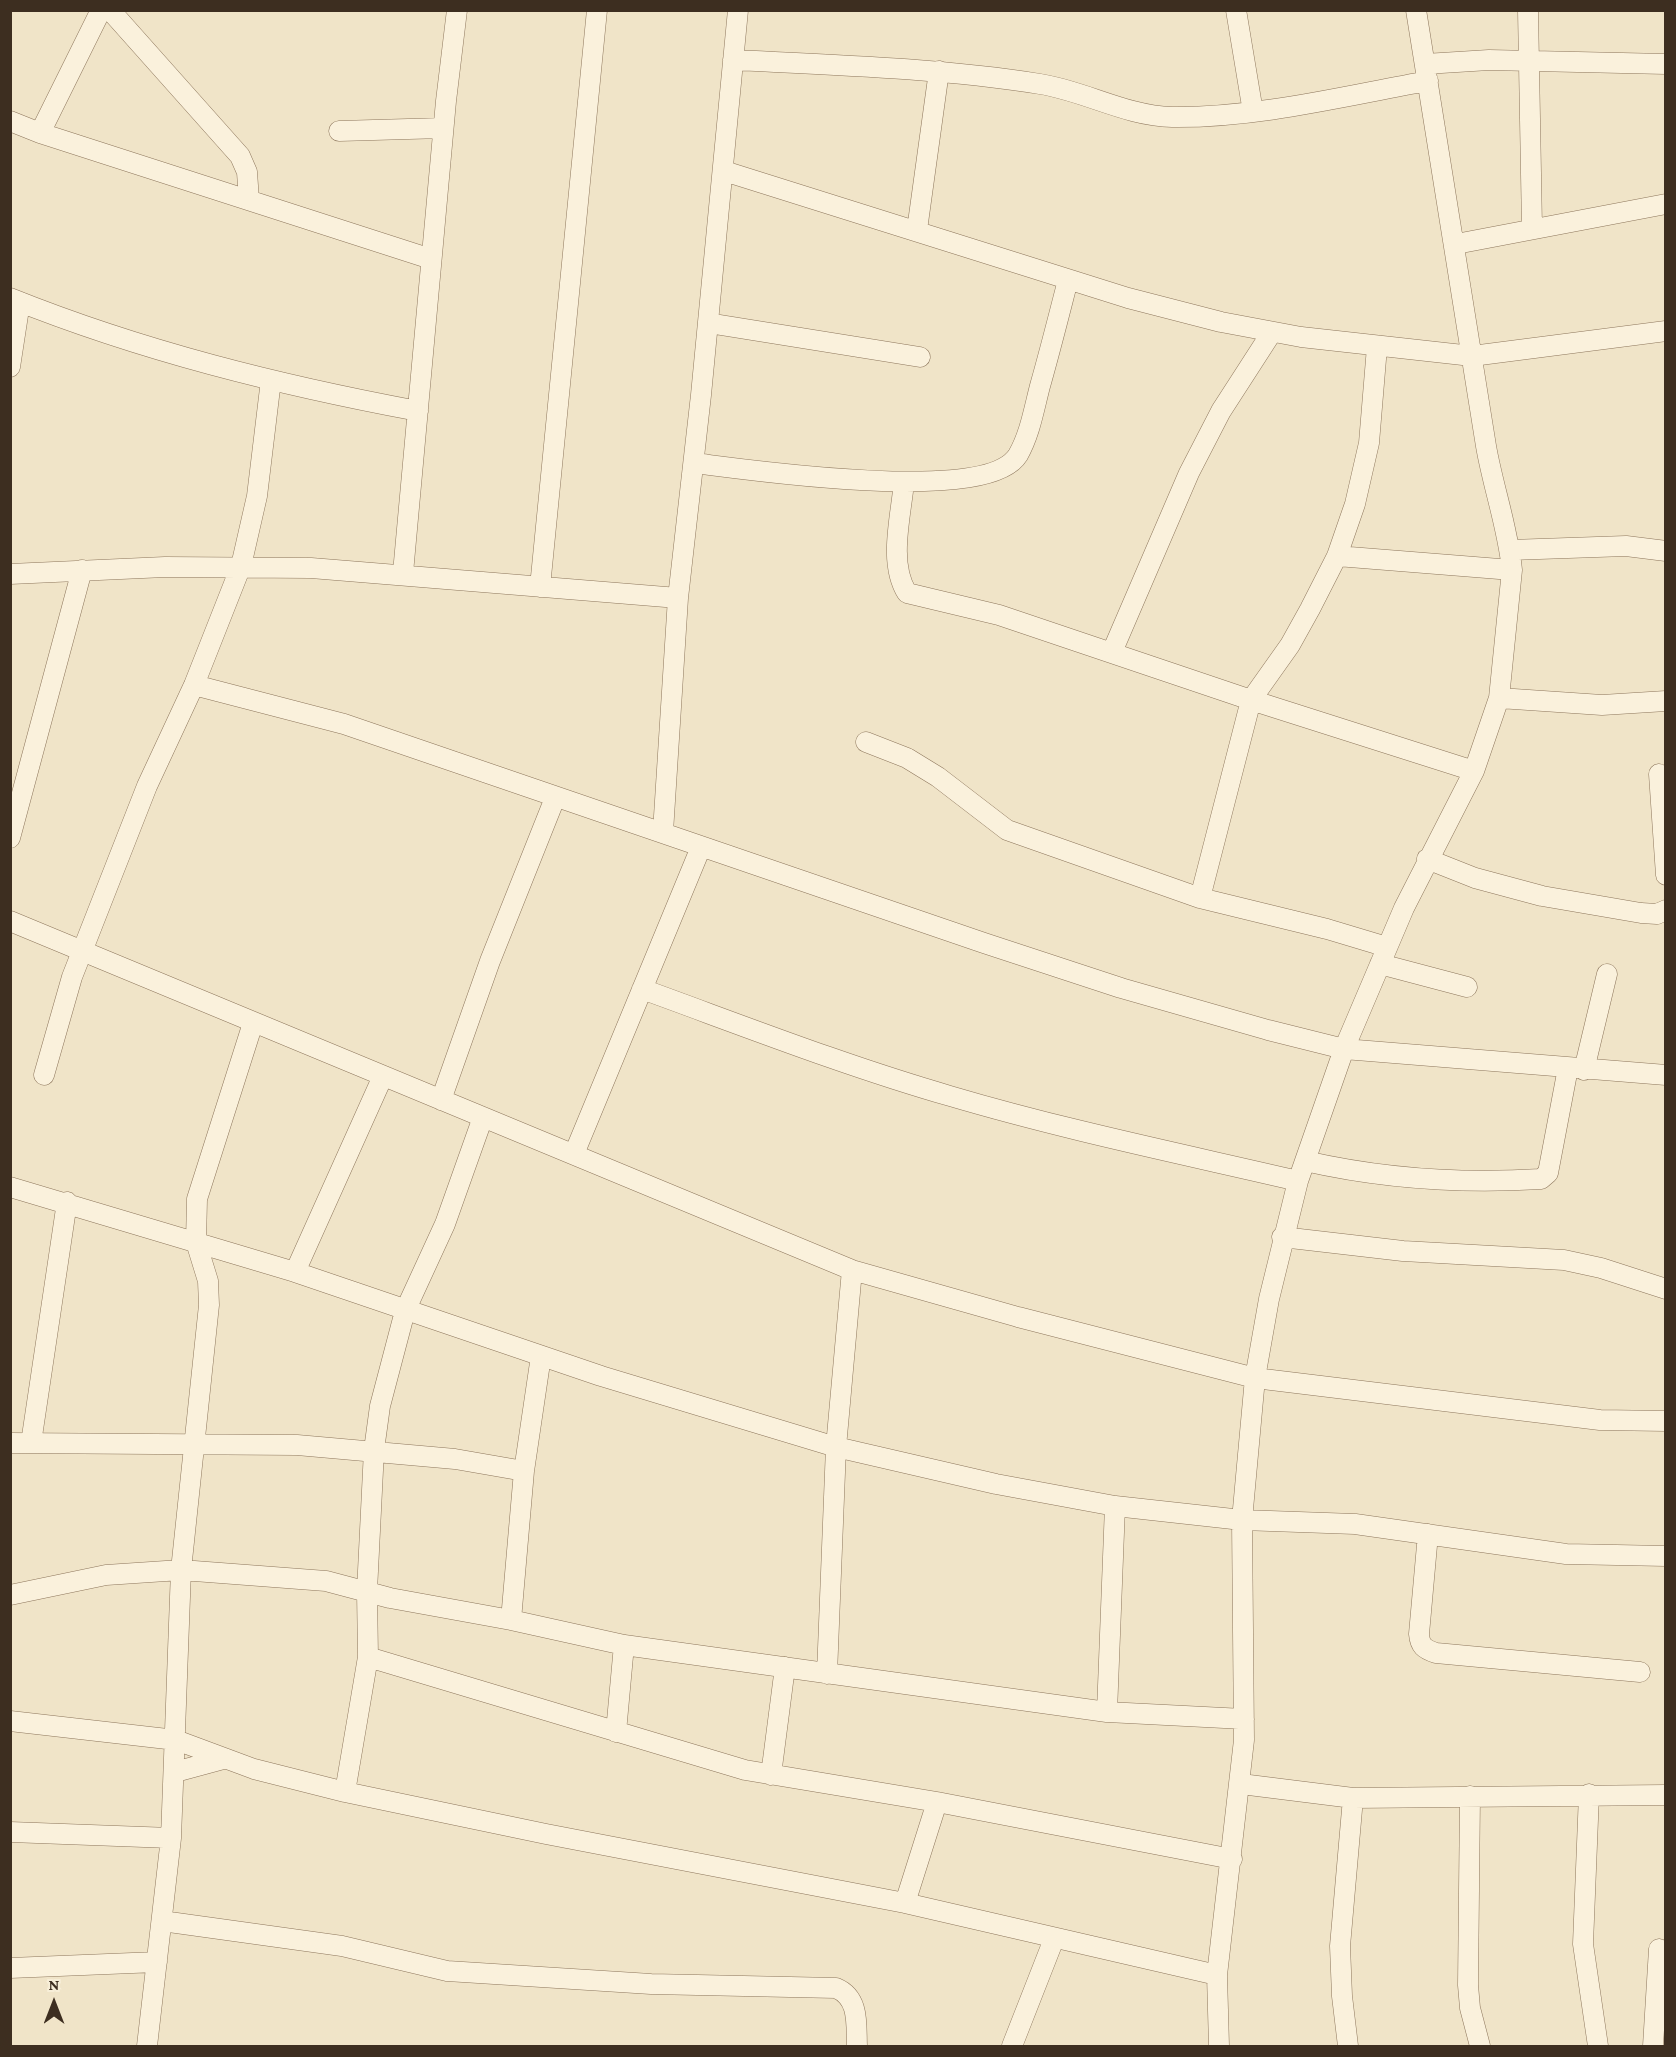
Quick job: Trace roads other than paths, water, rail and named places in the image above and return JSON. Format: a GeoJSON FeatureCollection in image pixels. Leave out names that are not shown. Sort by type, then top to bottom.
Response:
{"type":"FeatureCollection","features":[{"type":"Feature","properties":{"kind":"street"},"geometry":{"type":"LineString","coordinates":[[40,133],[101,10]]}},
{"type":"Feature","properties":{"kind":"street"},"geometry":{"type":"LineString","coordinates":[[110,10],[240,156],[247,172],[249,201]]}},
{"type":"Feature","properties":{"kind":"street"},"geometry":{"type":"LineString","coordinates":[[403,573],[443,128],[457,10]]}},
{"type":"Feature","properties":{"kind":"street"},"geometry":{"type":"LineString","coordinates":[[540,587],[597,10]]}},
{"type":"Feature","properties":{"kind":"street"},"geometry":{"type":"LineString","coordinates":[[663,832],[678,598],[724,171],[738,10]]}},
{"type":"Feature","properties":{"kind":"street"},"geometry":{"type":"LineString","coordinates":[[1236,10],[1253,112]]}},
{"type":"Feature","properties":{"kind":"street"},"geometry":{"type":"LineString","coordinates":[[1219,2046],[1217,1975],[1241,1784],[1244,1719],[1242,1520],[1255,1378],[1282,1237],[1298,1181],[1344,1049],[1427,859],[1474,771],[1499,698],[1512,570],[1510,550],[1491,474],[1456,244],[1416,10]]}},
{"type":"Feature","properties":{"kind":"street"},"geometry":{"type":"LineString","coordinates":[[1528,10],[1527,61],[1532,228]]}},
{"type":"Feature","properties":{"kind":"street"},"geometry":{"type":"LineString","coordinates":[[732,60],[939,71],[1043,84],[1093,97],[1142,114],[1192,117],[1253,112],[1426,72],[1527,61],[1665,64]]}},
{"type":"Feature","properties":{"kind":"street"},"geometry":{"type":"LineString","coordinates":[[917,230],[939,71]]}},
{"type":"Feature","properties":{"kind":"street"},"geometry":{"type":"LineString","coordinates":[[10,121],[40,133],[431,259]]}},
{"type":"Feature","properties":{"kind":"street"},"geometry":{"type":"LineString","coordinates":[[339,131],[443,128]]}},
{"type":"Feature","properties":{"kind":"street"},"geometry":{"type":"LineString","coordinates":[[724,171],[917,230],[1068,280],[1221,322],[1272,332],[1377,347],[1472,356],[1665,331]]}},
{"type":"Feature","properties":{"kind":"street"},"geometry":{"type":"LineString","coordinates":[[1456,244],[1665,204]]}},
{"type":"Feature","properties":{"kind":"street"},"geometry":{"type":"LineString","coordinates":[[694,463],[904,482],[986,476],[1004,469],[1017,456],[1029,430],[1068,280]]}},
{"type":"Feature","properties":{"kind":"street"},"geometry":{"type":"LineString","coordinates":[[10,367],[15,300],[150,347],[271,380],[418,411]]}},
{"type":"Feature","properties":{"kind":"street"},"geometry":{"type":"LineString","coordinates":[[708,323],[920,357]]}},
{"type":"Feature","properties":{"kind":"street"},"geometry":{"type":"LineString","coordinates":[[1112,652],[1189,473],[1221,411],[1272,332]]}},
{"type":"Feature","properties":{"kind":"street"},"geometry":{"type":"LineString","coordinates":[[1200,898],[1251,700],[1290,645],[1337,556],[1355,504],[1369,443],[1377,347]]}},
{"type":"Feature","properties":{"kind":"street"},"geometry":{"type":"LineString","coordinates":[[44,1075],[72,977],[147,786],[194,685],[241,566],[256,496],[271,380]]}},
{"type":"Feature","properties":{"kind":"street"},"geometry":{"type":"LineString","coordinates":[[904,482],[898,558],[899,580],[907,592],[999,615],[1251,700],[1474,771]]}},
{"type":"Feature","properties":{"kind":"street"},"geometry":{"type":"LineString","coordinates":[[1510,550],[1626,546],[1665,551]]}},
{"type":"Feature","properties":{"kind":"street"},"geometry":{"type":"LineString","coordinates":[[1337,556],[1512,570]]}},
{"type":"Feature","properties":{"kind":"street"},"geometry":{"type":"LineString","coordinates":[[10,573],[241,566],[403,573],[678,598]]}},
{"type":"Feature","properties":{"kind":"street"},"geometry":{"type":"LineString","coordinates":[[10,838],[82,570]]}},
{"type":"Feature","properties":{"kind":"street"},"geometry":{"type":"LineString","coordinates":[[194,685],[344,724],[555,798],[663,832],[701,847],[1121,988],[1268,1030],[1344,1049],[1665,1075]]}},
{"type":"Feature","properties":{"kind":"street"},"geometry":{"type":"LineString","coordinates":[[1499,698],[1602,705],[1665,701]]}},
{"type":"Feature","properties":{"kind":"street"},"geometry":{"type":"LineString","coordinates":[[866,742],[907,758],[930,772],[1007,830],[1200,898],[1327,929],[1383,956],[1467,987]]}},
{"type":"Feature","properties":{"kind":"street"},"geometry":{"type":"LineString","coordinates":[[1659,774],[1665,875]]}},
{"type":"Feature","properties":{"kind":"street"},"geometry":{"type":"LineString","coordinates":[[441,1100],[490,961],[555,798]]}},
{"type":"Feature","properties":{"kind":"street"},"geometry":{"type":"LineString","coordinates":[[574,1154],[701,847]]}},
{"type":"Feature","properties":{"kind":"street"},"geometry":{"type":"LineString","coordinates":[[1427,859],[1475,878],[1542,896],[1641,913],[1656,914],[1665,910]]}},
{"type":"Feature","properties":{"kind":"street"},"geometry":{"type":"LineString","coordinates":[[10,921],[852,1270],[1139,1349],[1255,1378],[1600,1419],[1665,1421]]}},
{"type":"Feature","properties":{"kind":"street"},"geometry":{"type":"LineString","coordinates":[[1305,1161],[1362,1174],[1404,1179],[1541,1179],[1548,1173],[1576,1069],[1607,975]]}},
{"type":"Feature","properties":{"kind":"street"},"geometry":{"type":"LineString","coordinates":[[642,989],[850,1064],[949,1096],[1028,1118],[1298,1181]]}},
{"type":"Feature","properties":{"kind":"street"},"geometry":{"type":"LineString","coordinates":[[147,2046],[171,1838],[181,1570],[210,1293],[196,1242],[197,1199],[253,1023]]}},
{"type":"Feature","properties":{"kind":"street"},"geometry":{"type":"LineString","coordinates":[[295,1272],[383,1076]]}},
{"type":"Feature","properties":{"kind":"street"},"geometry":{"type":"LineString","coordinates":[[345,1792],[368,1657],[367,1591],[374,1450],[380,1406],[405,1311],[445,1224],[483,1117]]}},
{"type":"Feature","properties":{"kind":"street"},"geometry":{"type":"LineString","coordinates":[[10,1187],[67,1202],[295,1272],[541,1356],[836,1447],[996,1484],[1115,1506],[1242,1520],[1355,1524],[1566,1554],[1665,1556]]}},
{"type":"Feature","properties":{"kind":"street"},"geometry":{"type":"LineString","coordinates":[[31,1443],[67,1202]]}},
{"type":"Feature","properties":{"kind":"street"},"geometry":{"type":"LineString","coordinates":[[1282,1237],[1403,1251],[1564,1260],[1601,1268],[1665,1288]]}},
{"type":"Feature","properties":{"kind":"street"},"geometry":{"type":"LineString","coordinates":[[827,1674],[836,1447],[852,1270]]}},
{"type":"Feature","properties":{"kind":"street"},"geometry":{"type":"LineString","coordinates":[[511,1620],[524,1471],[541,1356]]}},
{"type":"Feature","properties":{"kind":"street"},"geometry":{"type":"LineString","coordinates":[[10,1443],[195,1443],[374,1450],[455,1459],[524,1471]]}},
{"type":"Feature","properties":{"kind":"street"},"geometry":{"type":"LineString","coordinates":[[1107,1712],[1115,1506]]}},
{"type":"Feature","properties":{"kind":"street"},"geometry":{"type":"LineString","coordinates":[[1428,1534],[1419,1634],[1420,1644],[1425,1649],[1436,1653],[1640,1672]]}},
{"type":"Feature","properties":{"kind":"street"},"geometry":{"type":"LineString","coordinates":[[10,1595],[106,1575],[181,1570],[326,1581],[390,1598],[511,1620],[624,1645],[1107,1712],[1244,1719]]}},
{"type":"Feature","properties":{"kind":"street"},"geometry":{"type":"LineString","coordinates":[[616,1732],[624,1645]]}},
{"type":"Feature","properties":{"kind":"street"},"geometry":{"type":"LineString","coordinates":[[368,1657],[616,1732],[771,1775],[937,1802],[1232,1859]]}},
{"type":"Feature","properties":{"kind":"street"},"geometry":{"type":"LineString","coordinates":[[771,1775],[785,1667]]}},
{"type":"Feature","properties":{"kind":"street"},"geometry":{"type":"LineString","coordinates":[[10,1721],[176,1740],[223,1759],[285,1778],[345,1792],[546,1834],[904,1903],[1217,1975]]}},
{"type":"Feature","properties":{"kind":"street"},"geometry":{"type":"LineString","coordinates":[[175,1772],[223,1759]]}},
{"type":"Feature","properties":{"kind":"street"},"geometry":{"type":"LineString","coordinates":[[1241,1784],[1353,1797],[1665,1795]]}},
{"type":"Feature","properties":{"kind":"street"},"geometry":{"type":"LineString","coordinates":[[1588,1794],[1583,1944],[1598,2046]]}},
{"type":"Feature","properties":{"kind":"street"},"geometry":{"type":"LineString","coordinates":[[1470,1796],[1468,1985],[1470,2008],[1480,2046]]}},
{"type":"Feature","properties":{"kind":"street"},"geometry":{"type":"LineString","coordinates":[[1348,2046],[1342,1996],[1340,1946],[1353,1797]]}},
{"type":"Feature","properties":{"kind":"street"},"geometry":{"type":"LineString","coordinates":[[904,1903],[937,1802]]}},
{"type":"Feature","properties":{"kind":"street"},"geometry":{"type":"LineString","coordinates":[[10,1832],[171,1838]]}},
{"type":"Feature","properties":{"kind":"street"},"geometry":{"type":"LineString","coordinates":[[162,1922],[342,1946],[447,1971],[651,1984],[836,1989],[847,1995],[854,2006],[857,2046]]}},
{"type":"Feature","properties":{"kind":"street"},"geometry":{"type":"LineString","coordinates":[[1012,2046],[1054,1939]]}},
{"type":"Feature","properties":{"kind":"street"},"geometry":{"type":"LineString","coordinates":[[1656,2046],[1659,1949]]}},
{"type":"Feature","properties":{"kind":"street"},"geometry":{"type":"LineString","coordinates":[[10,1968],[157,1962]]}}]}
